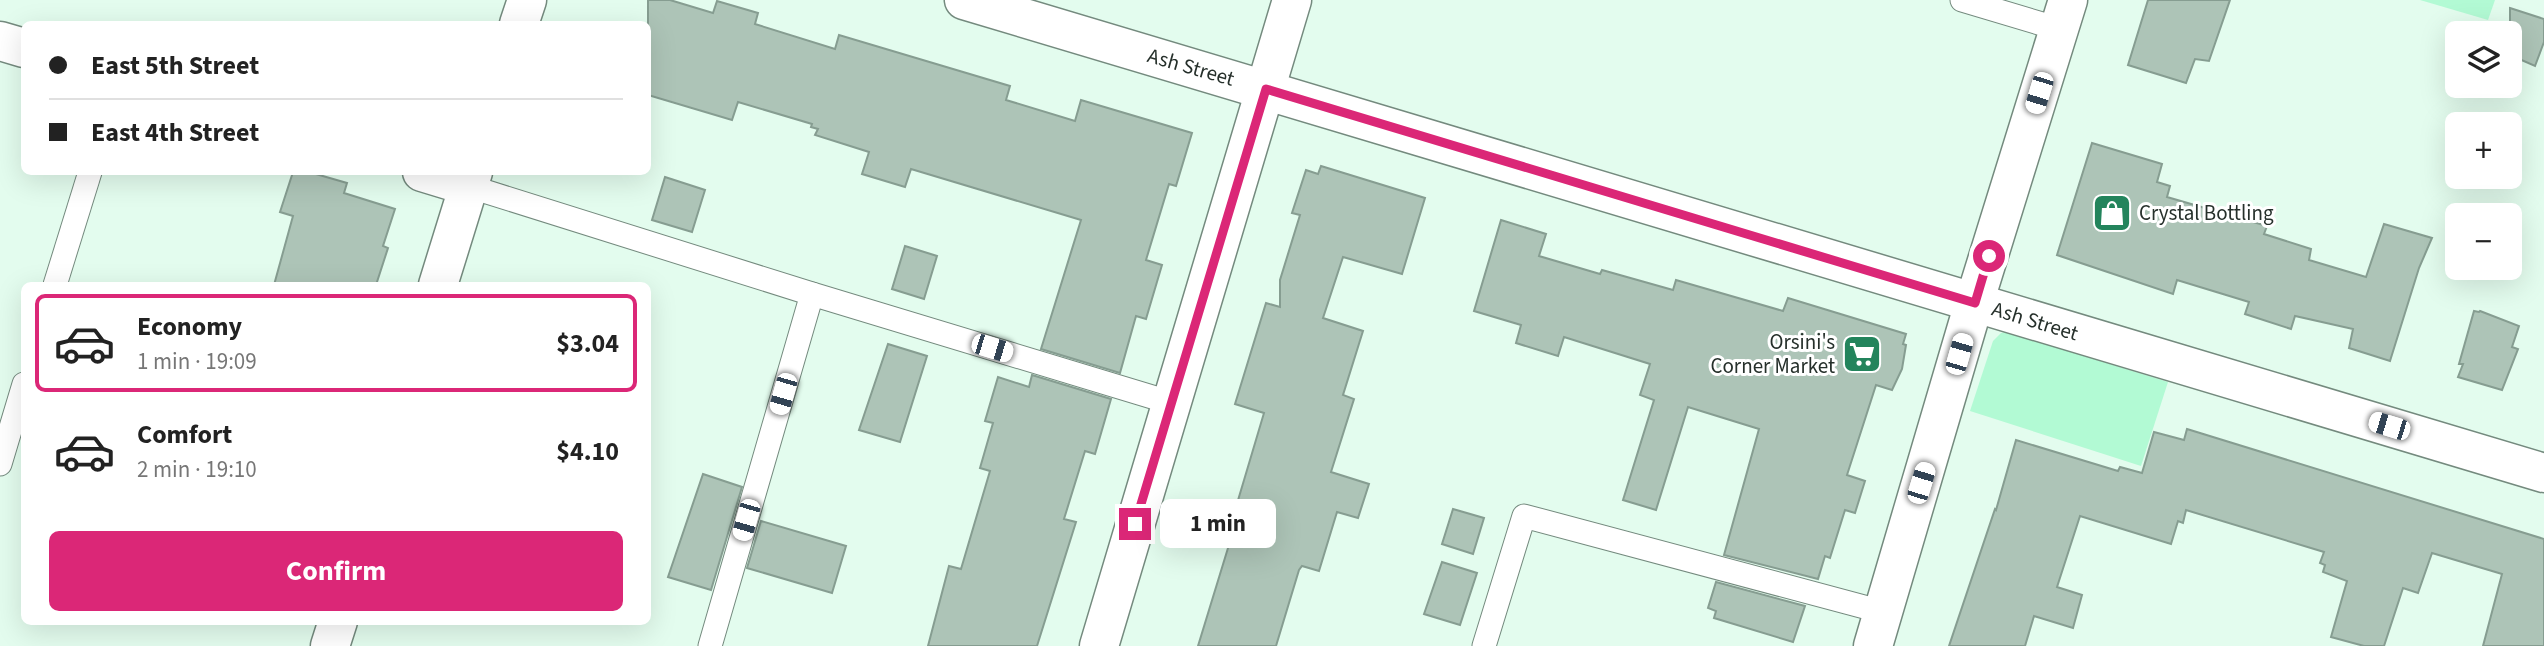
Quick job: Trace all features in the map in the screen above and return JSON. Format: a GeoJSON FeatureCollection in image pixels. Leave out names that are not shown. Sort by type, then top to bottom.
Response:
{"type":"FeatureCollection","features":[{"type":"Feature","properties":{"kind":"street"},"geometry":{"type":"LineString","coordinates":[[520,21],[527,0]]}},
{"type":"Feature","properties":{"kind":"street","name":"Ash Street"},"geometry":{"type":"LineString","coordinates":[[964,0],[2544,473]]}},
{"type":"Feature","properties":{"kind":"street"},"geometry":{"type":"LineString","coordinates":[[1099,646],[1292,0]]}},
{"type":"Feature","properties":{"kind":"street"},"geometry":{"type":"LineString","coordinates":[[1878,629],[2063,15]]}},
{"type":"Feature","properties":{"kind":"street"},"geometry":{"type":"LineString","coordinates":[[0,41],[21,47]]}},
{"type":"Feature","properties":{"kind":"street"},"geometry":{"type":"LineString","coordinates":[[439,282],[470,179],[443,175]]}},
{"type":"Feature","properties":{"kind":"street"},"geometry":{"type":"LineString","coordinates":[[330,646],[337,625]]}},
{"type":"Feature","properties":{"kind":"lane"},"geometry":{"type":"LineString","coordinates":[[1962,0],[2063,15]]}},
{"type":"Feature","properties":{"kind":"lane"},"geometry":{"type":"LineString","coordinates":[[56,282],[89,175]]}},
{"type":"Feature","properties":{"kind":"lane"},"geometry":{"type":"LineString","coordinates":[[470,179],[812,294],[1172,403]]}},
{"type":"Feature","properties":{"kind":"lane"},"geometry":{"type":"LineString","coordinates":[[710,646],[812,294]]}},
{"type":"Feature","properties":{"kind":"lane"},"geometry":{"type":"LineString","coordinates":[[0,464],[21,394]]}},
{"type":"Feature","properties":{"kind":"lane"},"geometry":{"type":"LineString","coordinates":[[1484,646],[1524,516],[1878,629]]}},
{"type":"Feature","properties":{"kind":"green space"},"geometry":{"type":"Polygon","coordinates":[[[2420,0],[2495,0],[2488,20],[2420,0]]]}},
{"type":"Feature","properties":{"kind":"green space"},"geometry":{"type":"Polygon","coordinates":[[[2006,332],[2168,382],[2141,466],[1970,411],[1993,341],[2006,332]]]}},
{"type":"Feature","properties":{"kind":"building"},"geometry":{"type":"Polygon","coordinates":[[[648,0],[670,0],[713,13],[717,1],[758,13],[755,24],[835,49],[839,35],[1010,86],[1006,100],[1075,121],[1081,100],[1192,133],[1176,186],[1169,184],[1146,260],[1162,265],[1146,319],[1136,316],[1120,373],[1041,349],[1081,220],[911,169],[905,187],[862,174],[869,152],[815,135],[818,129],[811,127],[812,124],[738,102],[732,120],[651,96],[651,21],[648,21],[648,0]]]}},
{"type":"Feature","properties":{"kind":"building"},"geometry":{"type":"Polygon","coordinates":[[[2148,0],[2230,0],[2209,61],[2195,59],[2186,83],[2128,65],[2148,0]]]}},
{"type":"Feature","properties":{"kind":"building"},"geometry":{"type":"Polygon","coordinates":[[[2510,8],[2544,19],[2544,42],[2535,66],[2522,60],[2522,21],[2510,21],[2510,8]]]}},
{"type":"Feature","properties":{"kind":"building"},"geometry":{"type":"Polygon","coordinates":[[[2092,143],[2162,164],[2157,182],[2170,186],[2167,197],[2267,226],[2264,234],[2311,249],[2309,260],[2366,277],[2384,224],[2432,238],[2419,268],[2390,361],[2349,348],[2353,329],[2295,316],[2291,329],[2245,314],[2249,302],[2177,280],[2173,294],[2057,255],[2092,143]]]}},
{"type":"Feature","properties":{"kind":"building"},"geometry":{"type":"Polygon","coordinates":[[[1321,166],[1425,198],[1402,274],[1343,257],[1323,318],[1363,331],[1343,395],[1354,399],[1331,472],[1369,484],[1358,518],[1337,512],[1319,571],[1302,566],[1299,570],[1276,646],[1198,646],[1228,548],[1227,545],[1212,540],[1224,503],[1236,507],[1264,413],[1235,404],[1266,303],[1280,307],[1280,280],[1300,215],[1292,213],[1306,170],[1318,174],[1321,166]]]}},
{"type":"Feature","properties":{"kind":"building"},"geometry":{"type":"Polygon","coordinates":[[[292,175],[319,175],[347,183],[344,193],[395,209],[383,246],[388,248],[377,282],[275,282],[293,216],[280,212],[292,175]]]}},
{"type":"Feature","properties":{"kind":"building"},"geometry":{"type":"Polygon","coordinates":[[[665,177],[705,190],[692,232],[652,220],[665,177]]]}},
{"type":"Feature","properties":{"kind":"building"},"geometry":{"type":"Polygon","coordinates":[[[1501,220],[1546,234],[1539,256],[1600,274],[1602,270],[1673,290],[1676,280],[1783,311],[1788,298],[1906,334],[1902,369],[1892,390],[1876,385],[1847,475],[1865,481],[1855,513],[1845,510],[1830,558],[1825,556],[1818,579],[1724,555],[1759,429],[1688,407],[1656,510],[1623,500],[1654,400],[1640,395],[1650,364],[1564,337],[1558,356],[1516,343],[1521,325],[1474,311],[1501,220]]]}},
{"type":"Feature","properties":{"kind":"building"},"geometry":{"type":"Polygon","coordinates":[[[905,246],[937,256],[924,299],[892,289],[905,246]]]}},
{"type":"Feature","properties":{"kind":"building"},"geometry":{"type":"Polygon","coordinates":[[[2474,311],[2519,326],[2512,347],[2518,349],[2502,390],[2458,377],[2474,311]]]}},
{"type":"Feature","properties":{"kind":"building"},"geometry":{"type":"Polygon","coordinates":[[[888,344],[927,356],[900,442],[859,430],[888,344]]]}},
{"type":"Feature","properties":{"kind":"building"},"geometry":{"type":"Polygon","coordinates":[[[1032,375],[1111,399],[1095,454],[1085,451],[1064,519],[1076,522],[1037,646],[928,646],[949,566],[961,569],[990,471],[980,468],[993,423],[985,421],[998,377],[1029,387],[1032,375]]]}},
{"type":"Feature","properties":{"kind":"building"},"geometry":{"type":"Polygon","coordinates":[[[2187,429],[2544,539],[2544,646],[2483,646],[2502,574],[2432,553],[2418,593],[2403,588],[2384,646],[2364,646],[2331,637],[2347,581],[2323,572],[2325,565],[2320,563],[2324,552],[2186,510],[2183,523],[2178,521],[2171,544],[2080,516],[2057,587],[2082,595],[2073,628],[2034,616],[2025,646],[1949,646],[1996,510],[2016,440],[2118,471],[2120,467],[2142,473],[2154,432],[2184,440],[2187,429]]]}},
{"type":"Feature","properties":{"kind":"building"},"geometry":{"type":"Polygon","coordinates":[[[703,474],[742,487],[711,590],[668,577],[703,474]]]}},
{"type":"Feature","properties":{"kind":"building"},"geometry":{"type":"Polygon","coordinates":[[[1453,509],[1484,518],[1473,554],[1442,544],[1453,509]]]}},
{"type":"Feature","properties":{"kind":"building"},"geometry":{"type":"Polygon","coordinates":[[[761,521],[846,546],[832,593],[747,568],[761,521]]]}},
{"type":"Feature","properties":{"kind":"building"},"geometry":{"type":"Polygon","coordinates":[[[1442,562],[1477,573],[1460,625],[1424,614],[1442,562]]]}},
{"type":"Feature","properties":{"kind":"building"},"geometry":{"type":"Polygon","coordinates":[[[1716,582],[1805,606],[1793,642],[1714,618],[1716,611],[1708,608],[1716,582]]]}},
{"type":"Feature","properties":{"kind":"place","name":"Crystal Bottling"},"geometry":{"type":"Point","coordinates":[2112,213]}},
{"type":"Feature","properties":{"kind":"place","name":"Orsini's Corner Market"},"geometry":{"type":"Point","coordinates":[1862,354]}},
{"type":"Feature","properties":{"kind":"route"},"geometry":{"type":"LineString","coordinates":[[1135,524],[1266,89],[1975,303],[1989,256]]}}]}
